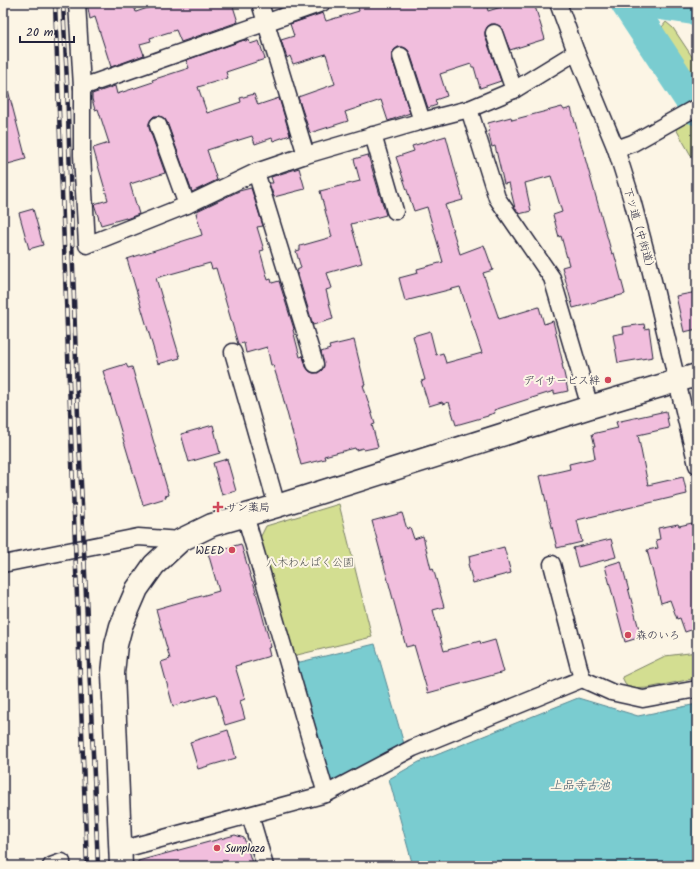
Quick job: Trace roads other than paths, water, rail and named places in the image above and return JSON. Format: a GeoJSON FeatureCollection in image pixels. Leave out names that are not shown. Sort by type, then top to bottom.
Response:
{"type":"FeatureCollection","features":[{"type":"Feature","properties":{"kind":"street"},"geometry":{"type":"LineString","coordinates":[[77,3],[82,87],[82,155],[87,245],[187,205],[256,172],[373,135],[469,109],[514,90],[576,52]]}},
{"type":"Feature","properties":{"kind":"street"},"geometry":{"type":"LineString","coordinates":[[260,3],[306,155]]}},
{"type":"Feature","properties":{"kind":"street"},"geometry":{"type":"LineString","coordinates":[[82,87],[322,3]]}},
{"type":"Feature","properties":{"kind":"street","name":"下ツ道（中街道）"},"geometry":{"type":"LineString","coordinates":[[558,3],[576,52],[616,150],[650,264],[687,378],[697,465]]}},
{"type":"Feature","properties":{"kind":"street"},"geometry":{"type":"LineString","coordinates":[[494,33],[514,90]]}},
{"type":"Feature","properties":{"kind":"street"},"geometry":{"type":"LineString","coordinates":[[401,56],[422,121]]}},
{"type":"Feature","properties":{"kind":"street"},"geometry":{"type":"LineString","coordinates":[[616,150],[633,143],[697,108]]}},
{"type":"Feature","properties":{"kind":"street"},"geometry":{"type":"LineString","coordinates":[[469,109],[497,198],[552,278],[590,406]]}},
{"type":"Feature","properties":{"kind":"street"},"geometry":{"type":"LineString","coordinates":[[158,126],[187,205]]}},
{"type":"Feature","properties":{"kind":"street"},"geometry":{"type":"LineString","coordinates":[[373,135],[395,211]]}},
{"type":"Feature","properties":{"kind":"street"},"geometry":{"type":"LineString","coordinates":[[256,172],[315,364]]}},
{"type":"Feature","properties":{"kind":"street"},"geometry":{"type":"LineString","coordinates":[[234,352],[277,506]]}},
{"type":"Feature","properties":{"kind":"street"},"geometry":{"type":"LineString","coordinates":[[687,378],[590,406],[277,506],[212,525],[181,540],[154,565],[137,589],[121,626],[116,645],[114,673],[120,858],[250,815],[326,794],[413,748],[582,679],[612,692],[643,699],[697,688]]}},
{"type":"Feature","properties":{"kind":"street"},"geometry":{"type":"LineString","coordinates":[[244,515],[326,794]]}},
{"type":"Feature","properties":{"kind":"street"},"geometry":{"type":"LineString","coordinates":[[3,564],[138,537],[181,540]]}},
{"type":"Feature","properties":{"kind":"street"},"geometry":{"type":"LineString","coordinates":[[552,564],[582,679]]}},
{"type":"Feature","properties":{"kind":"street"},"geometry":{"type":"LineString","coordinates":[[250,815],[265,866]]}},
{"type":"Feature","properties":{"kind":"street"},"geometry":{"type":"LineString","coordinates":[[51,866],[62,862],[62,866]]}},
{"type":"Feature","properties":{"kind":"water"},"geometry":{"type":"Polygon","coordinates":[[[375,644],[404,744],[331,788],[296,663],[375,644]]]}},
{"type":"Feature","properties":{"kind":"water","name":"上品寺古池"},"geometry":{"type":"Polygon","coordinates":[[[578,698],[638,716],[697,704],[697,866],[413,866],[389,779],[419,762],[578,698]]]}},
{"type":"Feature","properties":{"kind":"waterway"},"geometry":{"type":"LineString","coordinates":[[627,3],[697,109]]}},
{"type":"Feature","properties":{"kind":"waterway"},"geometry":{"type":"LineString","coordinates":[[657,3],[697,9]]}},
{"type":"Feature","properties":{"kind":"railway"},"geometry":{"type":"LineString","coordinates":[[55,3],[87,866]]}},
{"type":"Feature","properties":{"kind":"railway"},"geometry":{"type":"LineString","coordinates":[[63,3],[77,393],[98,866]]}},
{"type":"Feature","properties":{"kind":"place","name":"デイサービス絆"},"geometry":{"type":"Point","coordinates":[608,380]}},
{"type":"Feature","properties":{"kind":"place","name":"サン薬局"},"geometry":{"type":"Point","coordinates":[218,507]}},
{"type":"Feature","properties":{"kind":"place","name":"WEED"},"geometry":{"type":"Point","coordinates":[232,550]}},
{"type":"Feature","properties":{"kind":"place","name":"森のいろ"},"geometry":{"type":"Point","coordinates":[628,635]}},
{"type":"Feature","properties":{"kind":"place","name":"Sunplaza"},"geometry":{"type":"Point","coordinates":[217,848]}},
{"type":"Feature","properties":{"kind":"park label","name":"八木わんぱく公園"},"geometry":{"type":"Point","coordinates":[310,562]}}]}
